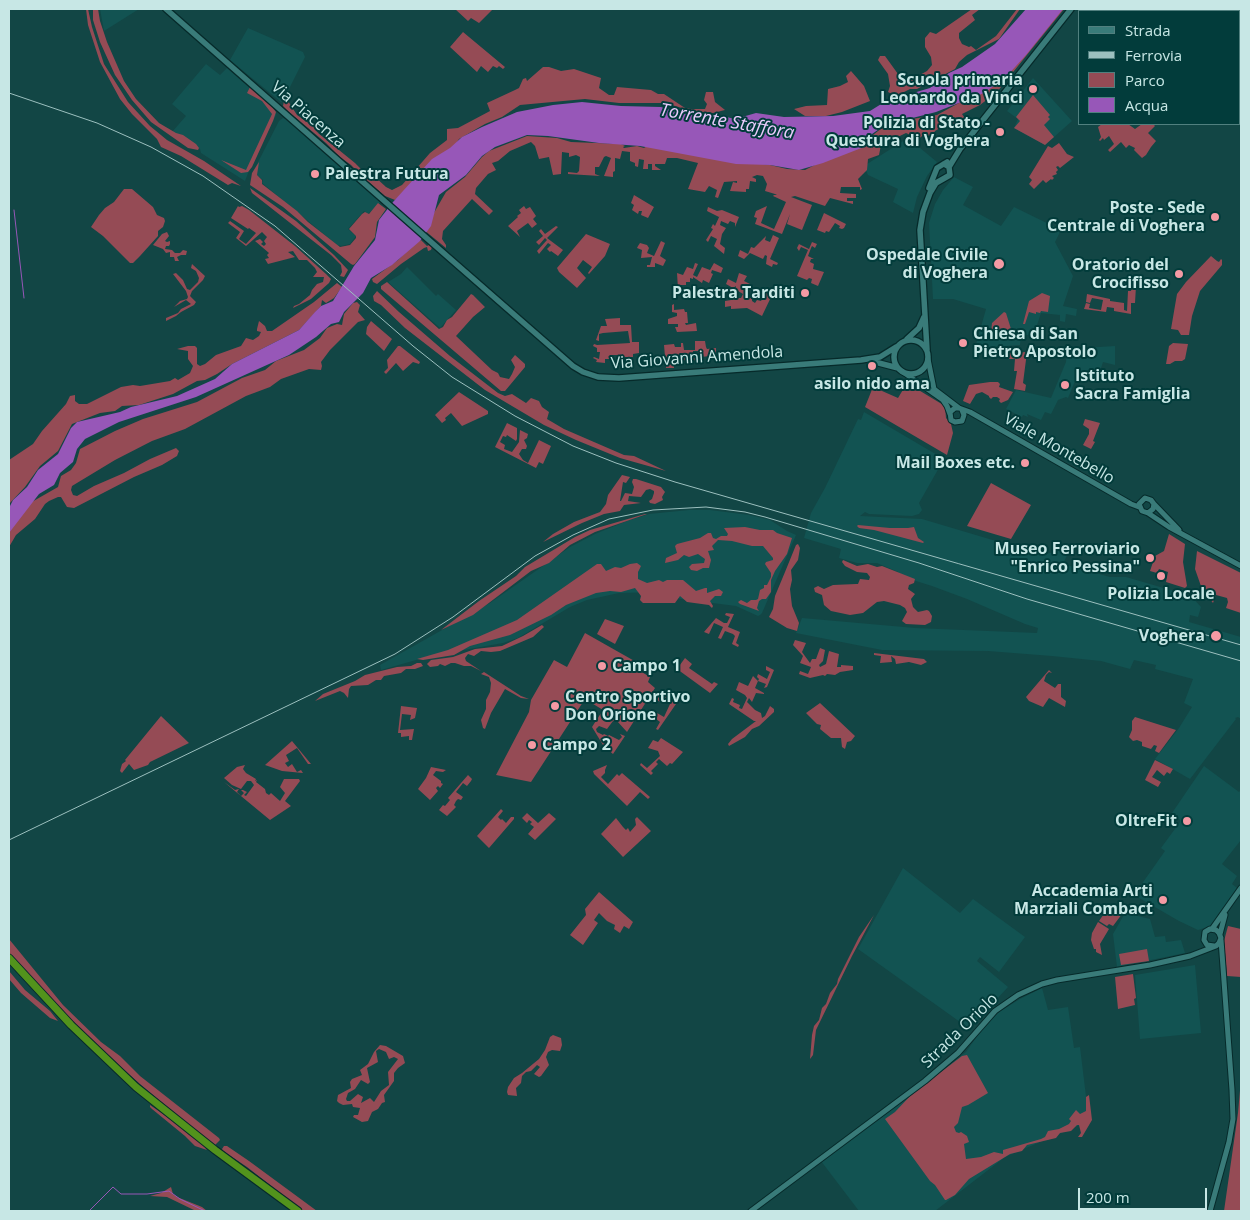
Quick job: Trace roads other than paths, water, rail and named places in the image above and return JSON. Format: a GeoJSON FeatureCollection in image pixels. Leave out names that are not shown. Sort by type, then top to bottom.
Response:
{"type":"FeatureCollection","features":[{"type":"Feature","properties":{"kind":"highway"},"geometry":{"type":"LineString","coordinates":[[9,958],[71,1025],[136,1087],[215,1150],[298,1211]]}},
{"type":"Feature","properties":{"kind":"main road","name":"Via Piacenza"},"geometry":{"type":"LineString","coordinates":[[166,9],[432,243]]}},
{"type":"Feature","properties":{"kind":"main road"},"geometry":{"type":"LineString","coordinates":[[925,313],[919,328],[896,347],[893,356],[894,363],[900,370],[912,374],[921,371],[928,359],[920,230],[925,206],[934,185],[949,176],[949,168],[960,149],[1071,9]]}},
{"type":"Feature","properties":{"kind":"main road"},"geometry":{"type":"LineString","coordinates":[[921,252],[918,239],[919,218],[923,201],[938,166],[949,168]]}},
{"type":"Feature","properties":{"kind":"main road"},"geometry":{"type":"LineString","coordinates":[[936,172],[938,177],[942,179]]}},
{"type":"Feature","properties":{"kind":"main road","name":"Via Giovanni Amendola"},"geometry":{"type":"LineString","coordinates":[[432,243],[574,366],[593,376],[610,378],[652,376],[861,360],[880,357],[896,347]]}},
{"type":"Feature","properties":{"kind":"main road"},"geometry":{"type":"LineString","coordinates":[[904,340],[916,340],[923,344],[927,350]]}},
{"type":"Feature","properties":{"kind":"main road","name":"Via Giovanni Amendola"},"geometry":{"type":"LineString","coordinates":[[861,360],[880,363],[900,370]]}},
{"type":"Feature","properties":{"kind":"street","name":"Viale Montebello"},"geometry":{"type":"LineString","coordinates":[[928,359],[934,389],[961,409],[1129,503],[1140,505]]}},
{"type":"Feature","properties":{"kind":"street"},"geometry":{"type":"LineString","coordinates":[[900,370],[943,400],[950,414]]}},
{"type":"Feature","properties":{"kind":"street"},"geometry":{"type":"LineString","coordinates":[[950,414],[953,409],[961,409],[964,413],[964,418]]}},
{"type":"Feature","properties":{"kind":"street","name":"Viale Montebello"},"geometry":{"type":"LineString","coordinates":[[950,414],[951,420],[955,422],[960,422],[969,416],[978,417]]}},
{"type":"Feature","properties":{"kind":"street"},"geometry":{"type":"LineString","coordinates":[[1186,535],[1170,522],[1148,498],[1144,499],[1140,505],[1142,511],[1241,566]]}},
{"type":"Feature","properties":{"kind":"street"},"geometry":{"type":"LineString","coordinates":[[1148,513],[1153,509],[1154,504]]}},
{"type":"Feature","properties":{"kind":"street"},"geometry":{"type":"LineString","coordinates":[[1161,522],[1170,522]]}},
{"type":"Feature","properties":{"kind":"street"},"geometry":{"type":"LineString","coordinates":[[1192,955],[1201,948],[1205,932],[1212,929],[1241,888]]}},
{"type":"Feature","properties":{"kind":"street"},"geometry":{"type":"LineString","coordinates":[[1215,946],[1220,942],[1222,925],[1232,901]]}},
{"type":"Feature","properties":{"kind":"street"},"geometry":{"type":"LineString","coordinates":[[1210,1211],[1228,1147],[1233,1119],[1232,1081],[1220,936],[1217,931],[1212,929]]}},
{"type":"Feature","properties":{"kind":"street"},"geometry":{"type":"LineString","coordinates":[[1204,942],[1208,946],[1215,946],[1220,949],[1222,958]]}},
{"type":"Feature","properties":{"kind":"street","name":"Strada Oriolo"},"geometry":{"type":"LineString","coordinates":[[751,1211],[931,1077],[958,1054],[995,1011],[1018,995],[1042,984],[1057,980],[1150,965],[1192,955],[1215,946]]}},
{"type":"Feature","properties":{"kind":"water","name":"Torrente Staffora"},"geometry":{"type":"Polygon","coordinates":[[[1026,9],[1063,9],[1005,78],[984,93],[936,112],[885,125],[872,134],[864,147],[799,170],[770,165],[736,164],[640,146],[548,136],[527,135],[495,147],[482,156],[466,175],[439,195],[431,226],[420,241],[392,265],[371,278],[363,293],[344,312],[339,322],[331,324],[316,337],[289,355],[196,397],[119,422],[85,439],[77,449],[73,462],[60,473],[54,485],[39,494],[9,533],[9,508],[13,500],[27,487],[38,470],[58,454],[71,428],[77,422],[177,396],[215,379],[232,364],[299,330],[321,306],[333,301],[354,266],[375,240],[379,220],[393,202],[432,159],[450,148],[462,137],[517,112],[582,102],[621,106],[661,107],[679,113],[702,116],[718,115],[735,119],[756,113],[784,117],[833,116],[870,111],[886,101],[930,88],[949,73],[962,67],[995,44],[1026,9]]]}},
{"type":"Feature","properties":{"kind":"waterway"},"geometry":{"type":"LineString","coordinates":[[14,210],[24,298]]}},
{"type":"Feature","properties":{"kind":"waterway"},"geometry":{"type":"LineString","coordinates":[[89,1211],[113,1187],[121,1194],[147,1194],[169,1191],[180,1199],[205,1211]]}},
{"type":"Feature","properties":{"kind":"railway"},"geometry":{"type":"LineString","coordinates":[[9,93],[97,123],[151,147],[203,176],[275,226],[413,346],[452,377],[515,416],[573,446],[616,463],[675,482],[1241,645]]}},
{"type":"Feature","properties":{"kind":"railway"},"geometry":{"type":"LineString","coordinates":[[9,840],[395,654],[453,617],[535,556],[573,535],[609,519],[653,510],[706,507],[745,512],[765,517],[919,563],[1027,599],[1241,661]]}},
{"type":"Feature","properties":{"kind":"place","name":"Scuola primaria Leonardo da Vinci"},"geometry":{"type":"Point","coordinates":[1033,89]}},
{"type":"Feature","properties":{"kind":"place","name":"Polizia di Stato - Questura di Voghera"},"geometry":{"type":"Point","coordinates":[1000,132]}},
{"type":"Feature","properties":{"kind":"place","name":"Palestra Futura"},"geometry":{"type":"Point","coordinates":[315,174]}},
{"type":"Feature","properties":{"kind":"place","name":"Poste - Sede Centrale di Voghera"},"geometry":{"type":"Point","coordinates":[1215,217]}},
{"type":"Feature","properties":{"kind":"place","name":"Ospedale Civile di Voghera"},"geometry":{"type":"Point","coordinates":[999,264]}},
{"type":"Feature","properties":{"kind":"place","name":"Oratorio del Crocifisso"},"geometry":{"type":"Point","coordinates":[1179,274]}},
{"type":"Feature","properties":{"kind":"place","name":"Palestra Tarditi"},"geometry":{"type":"Point","coordinates":[805,293]}},
{"type":"Feature","properties":{"kind":"place","name":"Chiesa di San Pietro Apostolo"},"geometry":{"type":"Point","coordinates":[963,343]}},
{"type":"Feature","properties":{"kind":"place","name":"asilo nido ama"},"geometry":{"type":"Point","coordinates":[872,366]}},
{"type":"Feature","properties":{"kind":"place","name":"Istituto Sacra Famiglia"},"geometry":{"type":"Point","coordinates":[1065,385]}},
{"type":"Feature","properties":{"kind":"place","name":"Mail Boxes etc."},"geometry":{"type":"Point","coordinates":[1025,463]}},
{"type":"Feature","properties":{"kind":"place","name":"Museo Ferroviario \"Enrico Pessina\""},"geometry":{"type":"Point","coordinates":[1150,558]}},
{"type":"Feature","properties":{"kind":"place","name":"Polizia Locale"},"geometry":{"type":"Point","coordinates":[1161,576]}},
{"type":"Feature","properties":{"kind":"place","name":"Voghera"},"geometry":{"type":"Point","coordinates":[1216,636]}},
{"type":"Feature","properties":{"kind":"place","name":"Campo 1"},"geometry":{"type":"Point","coordinates":[602,666]}},
{"type":"Feature","properties":{"kind":"place","name":"Centro Sportivo Don Orione"},"geometry":{"type":"Point","coordinates":[555,706]}},
{"type":"Feature","properties":{"kind":"place","name":"Campo 2"},"geometry":{"type":"Point","coordinates":[532,745]}},
{"type":"Feature","properties":{"kind":"place","name":"OltreFit"},"geometry":{"type":"Point","coordinates":[1187,821]}},
{"type":"Feature","properties":{"kind":"place","name":"Accademia Arti Marziali Combact"},"geometry":{"type":"Point","coordinates":[1163,900]}}]}
